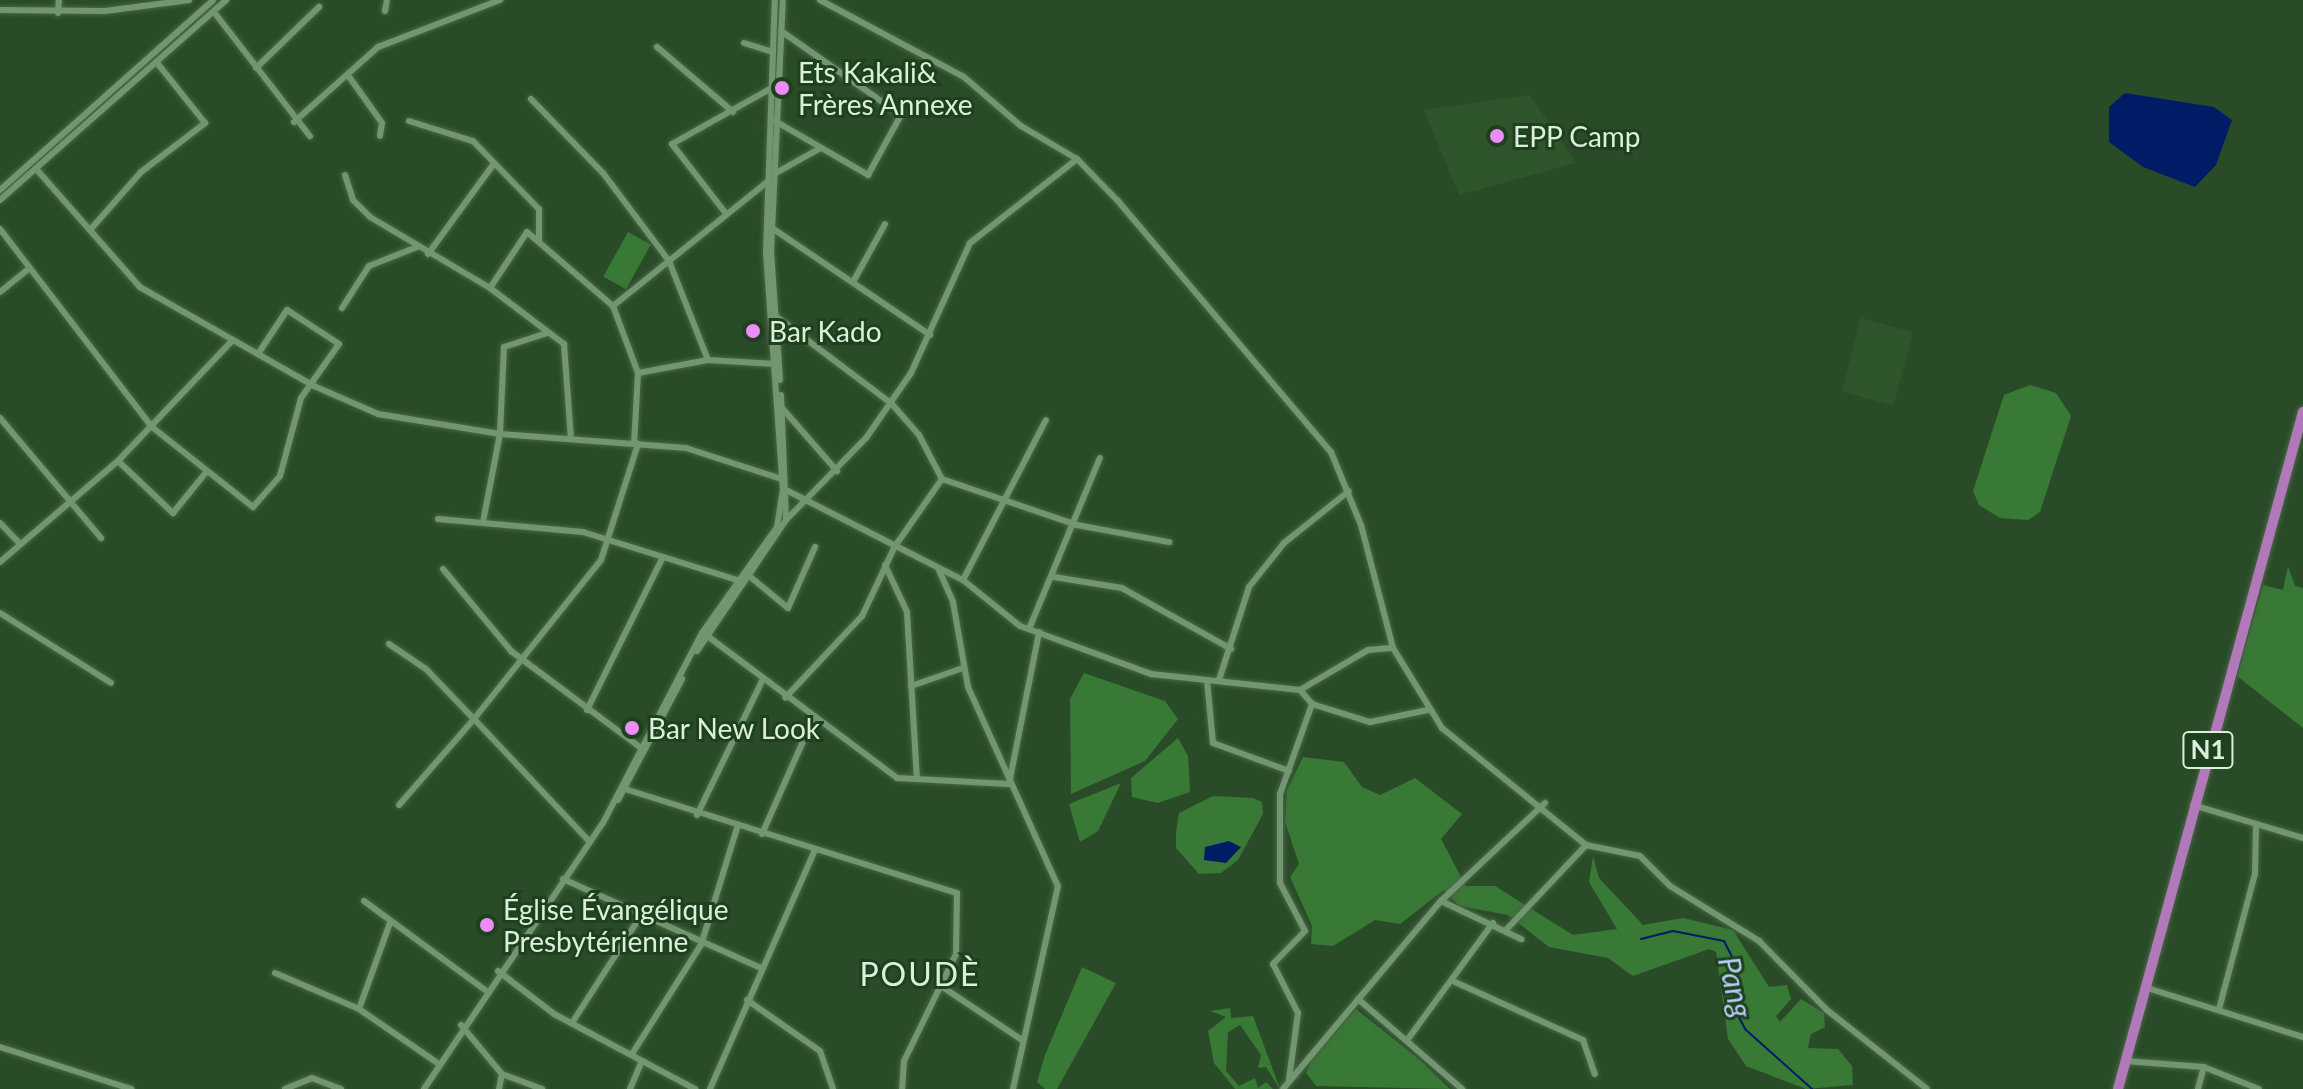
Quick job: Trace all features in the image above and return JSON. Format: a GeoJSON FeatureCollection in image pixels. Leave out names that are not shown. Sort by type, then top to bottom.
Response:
{"type":"FeatureCollection","features":[{"type":"Feature","properties":{"kind":"highway","name":"N1"},"geometry":{"type":"LineString","coordinates":[[2118,1089],[2193,805],[2303,415]]}},
{"type":"Feature","properties":{"kind":"street"},"geometry":{"type":"LineString","coordinates":[[58,13],[59,0]]}},
{"type":"Feature","properties":{"kind":"street"},"geometry":{"type":"LineString","coordinates":[[0,10],[58,13],[189,0]]}},
{"type":"Feature","properties":{"kind":"street"},"geometry":{"type":"LineString","coordinates":[[0,190],[213,0]]}},
{"type":"Feature","properties":{"kind":"street"},"geometry":{"type":"LineString","coordinates":[[0,200],[38,171],[226,0]]}},
{"type":"Feature","properties":{"kind":"street"},"geometry":{"type":"LineString","coordinates":[[385,11],[387,0]]}},
{"type":"Feature","properties":{"kind":"street"},"geometry":{"type":"LineString","coordinates":[[294,122],[350,78],[378,47],[500,0]]}},
{"type":"Feature","properties":{"kind":"street"},"geometry":{"type":"LineString","coordinates":[[603,823],[641,748],[737,580],[777,527],[786,491],[782,479],[767,182],[775,0]]}},
{"type":"Feature","properties":{"kind":"street"},"geometry":{"type":"LineString","coordinates":[[783,0],[772,228],[786,520]]}},
{"type":"Feature","properties":{"kind":"street"},"geometry":{"type":"LineString","coordinates":[[820,0],[964,77],[1021,126],[1077,159],[1331,452],[1349,491],[1393,648],[1428,710],[1543,805],[1586,845],[1640,856],[1670,886],[1759,941],[1827,1010],[1927,1089]]}},
{"type":"Feature","properties":{"kind":"street"},"geometry":{"type":"LineString","coordinates":[[256,68],[319,7]]}},
{"type":"Feature","properties":{"kind":"street"},"geometry":{"type":"LineString","coordinates":[[214,12],[294,122],[310,136]]}},
{"type":"Feature","properties":{"kind":"street"},"geometry":{"type":"LineString","coordinates":[[775,121],[868,175],[901,115],[781,31]]}},
{"type":"Feature","properties":{"kind":"street"},"geometry":{"type":"LineString","coordinates":[[744,43],[773,52]]}},
{"type":"Feature","properties":{"kind":"street"},"geometry":{"type":"LineString","coordinates":[[657,47],[733,112]]}},
{"type":"Feature","properties":{"kind":"street"},"geometry":{"type":"LineString","coordinates":[[90,230],[141,172],[205,123],[158,64]]}},
{"type":"Feature","properties":{"kind":"street"},"geometry":{"type":"LineString","coordinates":[[350,78],[382,123],[380,136]]}},
{"type":"Feature","properties":{"kind":"street"},"geometry":{"type":"LineString","coordinates":[[724,211],[672,144],[770,89]]}},
{"type":"Feature","properties":{"kind":"street"},"geometry":{"type":"LineString","coordinates":[[531,99],[603,173],[669,261],[708,360]]}},
{"type":"Feature","properties":{"kind":"street"},"geometry":{"type":"LineString","coordinates":[[409,121],[463,134],[539,209],[539,241]]}},
{"type":"Feature","properties":{"kind":"street"},"geometry":{"type":"LineString","coordinates":[[774,174],[819,149]]}},
{"type":"Feature","properties":{"kind":"street"},"geometry":{"type":"LineString","coordinates":[[424,1089],[461,1025],[625,789],[706,635],[786,520],[810,502],[891,403],[930,335],[970,243],[1077,159]]}},
{"type":"Feature","properties":{"kind":"street"},"geometry":{"type":"LineString","coordinates":[[428,254],[493,165]]}},
{"type":"Feature","properties":{"kind":"street"},"geometry":{"type":"LineString","coordinates":[[38,171],[140,287],[314,386],[378,414],[500,434],[686,448],[782,479]]}},
{"type":"Feature","properties":{"kind":"street"},"geometry":{"type":"LineString","coordinates":[[345,175],[353,200],[417,247],[490,288],[564,344],[571,439]]}},
{"type":"Feature","properties":{"kind":"street"},"geometry":{"type":"LineString","coordinates":[[613,306],[724,211],[767,182]]}},
{"type":"Feature","properties":{"kind":"street"},"geometry":{"type":"LineString","coordinates":[[853,282],[885,224]]}},
{"type":"Feature","properties":{"kind":"street"},"geometry":{"type":"LineString","coordinates":[[772,228],[930,335]]}},
{"type":"Feature","properties":{"kind":"street"},"geometry":{"type":"LineString","coordinates":[[0,229],[152,427],[253,507],[268,497],[301,398],[314,386],[339,344],[287,310],[258,354]]}},
{"type":"Feature","properties":{"kind":"street"},"geometry":{"type":"LineString","coordinates":[[399,805],[522,660],[611,540],[636,444],[638,373],[613,306],[527,232],[490,288]]}},
{"type":"Feature","properties":{"kind":"street"},"geometry":{"type":"LineString","coordinates":[[342,308],[369,266],[417,247]]}},
{"type":"Feature","properties":{"kind":"street"},"geometry":{"type":"LineString","coordinates":[[0,292],[30,268]]}},
{"type":"Feature","properties":{"kind":"street"},"geometry":{"type":"LineString","coordinates":[[778,318],[891,403],[919,435],[942,479],[1008,505],[1077,525],[1169,542]]}},
{"type":"Feature","properties":{"kind":"street"},"geometry":{"type":"LineString","coordinates":[[483,522],[500,434],[504,347],[547,333]]}},
{"type":"Feature","properties":{"kind":"street"},"geometry":{"type":"LineString","coordinates":[[0,562],[118,461],[232,341]]}},
{"type":"Feature","properties":{"kind":"street"},"geometry":{"type":"LineString","coordinates":[[638,373],[708,360],[775,364]]}},
{"type":"Feature","properties":{"kind":"street"},"geometry":{"type":"LineString","coordinates":[[782,408],[837,471]]}},
{"type":"Feature","properties":{"kind":"street"},"geometry":{"type":"LineString","coordinates":[[0,418],[101,538]]}},
{"type":"Feature","properties":{"kind":"street"},"geometry":{"type":"LineString","coordinates":[[963,580],[1008,505],[1046,420]]}},
{"type":"Feature","properties":{"kind":"street"},"geometry":{"type":"LineString","coordinates":[[1029,629],[1077,525],[1100,458]]}},
{"type":"Feature","properties":{"kind":"street"},"geometry":{"type":"LineString","coordinates":[[118,461],[173,513],[207,471]]}},
{"type":"Feature","properties":{"kind":"street"},"geometry":{"type":"LineString","coordinates":[[785,698],[862,616],[895,546],[942,479]]}},
{"type":"Feature","properties":{"kind":"street"},"geometry":{"type":"LineString","coordinates":[[786,491],[963,580],[1029,629],[1151,674],[1300,690],[1368,650],[1393,648]]}},
{"type":"Feature","properties":{"kind":"street"},"geometry":{"type":"LineString","coordinates":[[1219,680],[1249,587],[1284,543],[1349,491]]}},
{"type":"Feature","properties":{"kind":"street"},"geometry":{"type":"LineString","coordinates":[[438,519],[483,522],[611,540],[737,580]]}},
{"type":"Feature","properties":{"kind":"street"},"geometry":{"type":"LineString","coordinates":[[0,523],[19,543]]}},
{"type":"Feature","properties":{"kind":"street"},"geometry":{"type":"LineString","coordinates":[[748,575],[788,608],[815,547]]}},
{"type":"Feature","properties":{"kind":"street"},"geometry":{"type":"LineString","coordinates":[[587,710],[663,557]]}},
{"type":"Feature","properties":{"kind":"street"},"geometry":{"type":"LineString","coordinates":[[885,565],[907,612],[917,779]]}},
{"type":"Feature","properties":{"kind":"street"},"geometry":{"type":"LineString","coordinates":[[938,568],[953,602],[963,668],[1009,784],[1058,886],[1013,1089]]}},
{"type":"Feature","properties":{"kind":"street"},"geometry":{"type":"LineString","coordinates":[[443,569],[522,660],[641,748]]}},
{"type":"Feature","properties":{"kind":"street"},"geometry":{"type":"LineString","coordinates":[[1054,577],[1122,588],[1231,649]]}},
{"type":"Feature","properties":{"kind":"street"},"geometry":{"type":"LineString","coordinates":[[0,613],[111,683]]}},
{"type":"Feature","properties":{"kind":"street"},"geometry":{"type":"LineString","coordinates":[[1009,784],[1039,632]]}},
{"type":"Feature","properties":{"kind":"street"},"geometry":{"type":"LineString","coordinates":[[706,635],[785,698],[890,774],[917,779],[1009,784]]}},
{"type":"Feature","properties":{"kind":"street"},"geometry":{"type":"LineString","coordinates":[[389,644],[426,669],[589,841]]}},
{"type":"Feature","properties":{"kind":"street"},"geometry":{"type":"LineString","coordinates":[[911,686],[963,668]]}},
{"type":"Feature","properties":{"kind":"street"},"geometry":{"type":"LineString","coordinates":[[697,815],[763,679]]}},
{"type":"Feature","properties":{"kind":"street"},"geometry":{"type":"LineString","coordinates":[[1207,680],[1213,743],[1289,771]]}},
{"type":"Feature","properties":{"kind":"street"},"geometry":{"type":"LineString","coordinates":[[1300,690],[1312,704],[1370,722],[1428,710]]}},
{"type":"Feature","properties":{"kind":"street"},"geometry":{"type":"LineString","coordinates":[[1289,1079],[1298,1013],[1273,964],[1305,931],[1280,883],[1280,794],[1312,704]]}},
{"type":"Feature","properties":{"kind":"street"},"geometry":{"type":"LineString","coordinates":[[762,834],[813,719]]}},
{"type":"Feature","properties":{"kind":"street"},"geometry":{"type":"LineString","coordinates":[[625,789],[737,828],[957,893],[956,954],[904,1061],[902,1089]]}},
{"type":"Feature","properties":{"kind":"street"},"geometry":{"type":"LineString","coordinates":[[1283,1089],[1441,901],[1543,805]]}},
{"type":"Feature","properties":{"kind":"street"},"geometry":{"type":"LineString","coordinates":[[2193,805],[2303,838]]}},
{"type":"Feature","properties":{"kind":"street"},"geometry":{"type":"LineString","coordinates":[[2219,1009],[2255,874],[2256,826]]}},
{"type":"Feature","properties":{"kind":"street"},"geometry":{"type":"LineString","coordinates":[[632,1054],[701,945],[737,828]]}},
{"type":"Feature","properties":{"kind":"street"},"geometry":{"type":"LineString","coordinates":[[1506,930],[1586,845]]}},
{"type":"Feature","properties":{"kind":"street"},"geometry":{"type":"LineString","coordinates":[[710,1089],[815,850]]}},
{"type":"Feature","properties":{"kind":"street"},"geometry":{"type":"LineString","coordinates":[[563,879],[701,945],[761,968]]}},
{"type":"Feature","properties":{"kind":"street"},"geometry":{"type":"LineString","coordinates":[[364,901],[485,990]]}},
{"type":"Feature","properties":{"kind":"street"},"geometry":{"type":"LineString","coordinates":[[1441,901],[1493,923],[1521,939]]}},
{"type":"Feature","properties":{"kind":"street"},"geometry":{"type":"LineString","coordinates":[[572,1023],[640,917]]}},
{"type":"Feature","properties":{"kind":"street"},"geometry":{"type":"LineString","coordinates":[[359,1009],[390,923]]}},
{"type":"Feature","properties":{"kind":"street"},"geometry":{"type":"LineString","coordinates":[[1408,1039],[1455,982],[1493,923]]}},
{"type":"Feature","properties":{"kind":"street"},"geometry":{"type":"LineString","coordinates":[[498,971],[572,1023],[695,1089]]}},
{"type":"Feature","properties":{"kind":"street"},"geometry":{"type":"LineString","coordinates":[[275,973],[359,1009],[439,1064]]}},
{"type":"Feature","properties":{"kind":"street"},"geometry":{"type":"LineString","coordinates":[[1455,982],[1583,1040],[1595,1074]]}},
{"type":"Feature","properties":{"kind":"street"},"geometry":{"type":"LineString","coordinates":[[941,986],[1022,1040]]}},
{"type":"Feature","properties":{"kind":"street"},"geometry":{"type":"LineString","coordinates":[[2144,987],[2303,1037]]}},
{"type":"Feature","properties":{"kind":"street"},"geometry":{"type":"LineString","coordinates":[[1358,999],[1408,1039],[1462,1089]]}},
{"type":"Feature","properties":{"kind":"street"},"geometry":{"type":"LineString","coordinates":[[747,1000],[820,1051],[833,1089]]}},
{"type":"Feature","properties":{"kind":"street"},"geometry":{"type":"LineString","coordinates":[[461,1025],[502,1074],[542,1089]]}},
{"type":"Feature","properties":{"kind":"street"},"geometry":{"type":"LineString","coordinates":[[0,1047],[131,1089]]}},
{"type":"Feature","properties":{"kind":"street"},"geometry":{"type":"LineString","coordinates":[[630,1089],[642,1061]]}},
{"type":"Feature","properties":{"kind":"street"},"geometry":{"type":"LineString","coordinates":[[2125,1061],[2204,1067],[2250,1081],[2259,1089]]}},
{"type":"Feature","properties":{"kind":"street"},"geometry":{"type":"LineString","coordinates":[[2198,1089],[2204,1067]]}},
{"type":"Feature","properties":{"kind":"street"},"geometry":{"type":"LineString","coordinates":[[499,1089],[502,1074]]}},
{"type":"Feature","properties":{"kind":"street"},"geometry":{"type":"LineString","coordinates":[[285,1089],[312,1078],[341,1089]]}},
{"type":"Feature","properties":{"kind":"street"},"geometry":{"type":"LineString","coordinates":[[2247,1089],[2250,1081]]}},
{"type":"Feature","properties":{"kind":"shaded area"},"geometry":{"type":"Polygon","coordinates":[[[2125,93],[2214,107],[2232,120],[2216,165],[2195,187],[2143,167],[2109,142],[2109,107],[2125,93]]]}},
{"type":"Feature","properties":{"kind":"shaded area","name":"EPP Camp"},"geometry":{"type":"Polygon","coordinates":[[[1530,95],[1576,163],[1459,195],[1424,110],[1530,95]]]}},
{"type":"Feature","properties":{"kind":"shaded area"},"geometry":{"type":"Polygon","coordinates":[[[628,232],[651,245],[626,289],[603,277],[628,232]]]}},
{"type":"Feature","properties":{"kind":"shaded area"},"geometry":{"type":"Polygon","coordinates":[[[1861,318],[1913,332],[1893,405],[1841,391],[1861,318]]]}},
{"type":"Feature","properties":{"kind":"shaded area"},"geometry":{"type":"Polygon","coordinates":[[[2030,385],[2056,393],[2071,416],[2040,512],[2028,520],[2000,518],[1979,505],[1973,491],[2004,395],[2030,385]]]}},
{"type":"Feature","properties":{"kind":"shaded area"},"geometry":{"type":"Polygon","coordinates":[[[2288,566],[2295,586],[2303,588],[2303,728],[2237,676],[2263,585],[2283,590],[2288,566]]]}},
{"type":"Feature","properties":{"kind":"shaded area"},"geometry":{"type":"Polygon","coordinates":[[[1084,673],[1165,701],[1178,719],[1145,761],[1071,794],[1070,699],[1084,673]]]}},
{"type":"Feature","properties":{"kind":"shaded area"},"geometry":{"type":"Polygon","coordinates":[[[1178,738],[1188,756],[1190,792],[1158,803],[1132,797],[1131,778],[1178,738]]]}},
{"type":"Feature","properties":{"kind":"shaded area"},"geometry":{"type":"Polygon","coordinates":[[[1303,757],[1344,762],[1362,787],[1380,795],[1415,778],[1462,814],[1441,839],[1466,886],[1495,886],[1573,935],[1617,929],[1589,882],[1593,856],[1599,878],[1643,925],[1683,918],[1733,930],[1769,987],[1787,985],[1791,999],[1776,1016],[1780,1022],[1801,999],[1824,1013],[1825,1027],[1811,1034],[1808,1048],[1838,1049],[1852,1066],[1853,1085],[1806,1089],[1746,1066],[1728,1039],[1716,952],[1709,949],[1633,976],[1608,958],[1549,947],[1508,915],[1459,906],[1444,890],[1400,924],[1375,920],[1333,946],[1311,944],[1312,926],[1290,877],[1299,864],[1285,822],[1287,790],[1303,757]]]}},
{"type":"Feature","properties":{"kind":"shaded area"},"geometry":{"type":"Polygon","coordinates":[[[1121,783],[1098,831],[1080,842],[1069,804],[1121,783]]]}},
{"type":"Feature","properties":{"kind":"shaded area"},"geometry":{"type":"Polygon","coordinates":[[[1213,796],[1253,798],[1262,802],[1263,814],[1238,860],[1221,873],[1199,874],[1176,848],[1179,813],[1213,796]]]}},
{"type":"Feature","properties":{"kind":"shaded area"},"geometry":{"type":"Polygon","coordinates":[[[1229,841],[1241,847],[1226,863],[1204,860],[1205,847],[1229,841]]]}},
{"type":"Feature","properties":{"kind":"shaded area"},"geometry":{"type":"Polygon","coordinates":[[[1082,967],[1116,983],[1057,1089],[1045,1089],[1037,1082],[1045,1055],[1082,967]]]}},
{"type":"Feature","properties":{"kind":"shaded area"},"geometry":{"type":"Polygon","coordinates":[[[1230,1008],[1231,1018],[1253,1016],[1280,1089],[1266,1067],[1258,1068],[1261,1055],[1240,1025],[1228,1032],[1226,1071],[1239,1086],[1255,1078],[1258,1088],[1266,1082],[1273,1089],[1235,1089],[1214,1063],[1208,1031],[1226,1017],[1210,1011],[1230,1008]]]}},
{"type":"Feature","properties":{"kind":"shaded area"},"geometry":{"type":"Polygon","coordinates":[[[1356,1009],[1420,1060],[1450,1089],[1316,1086],[1306,1073],[1311,1061],[1356,1009]]]}},
{"type":"Feature","properties":{"kind":"waterway","name":"Pang"},"geometry":{"type":"LineString","coordinates":[[1641,939],[1673,931],[1724,941],[1737,966],[1733,1006],[1745,1029],[1812,1089]]}},
{"type":"Feature","properties":{"kind":"place","name":"Ets Kakali& Frères Annexe"},"geometry":{"type":"Point","coordinates":[782,88]}},
{"type":"Feature","properties":{"kind":"place","name":"EPP Camp"},"geometry":{"type":"Point","coordinates":[1497,136]}},
{"type":"Feature","properties":{"kind":"place","name":"Bar Kado"},"geometry":{"type":"Point","coordinates":[753,331]}},
{"type":"Feature","properties":{"kind":"place","name":"Bar New Look"},"geometry":{"type":"Point","coordinates":[632,728]}},
{"type":"Feature","properties":{"kind":"place","name":"Église Évangélique Presbytérienne"},"geometry":{"type":"Point","coordinates":[487,925]}},
{"type":"Feature","properties":{"kind":"district","name":"POUDÈ"},"geometry":{"type":"Point","coordinates":[920,974]}}]}
